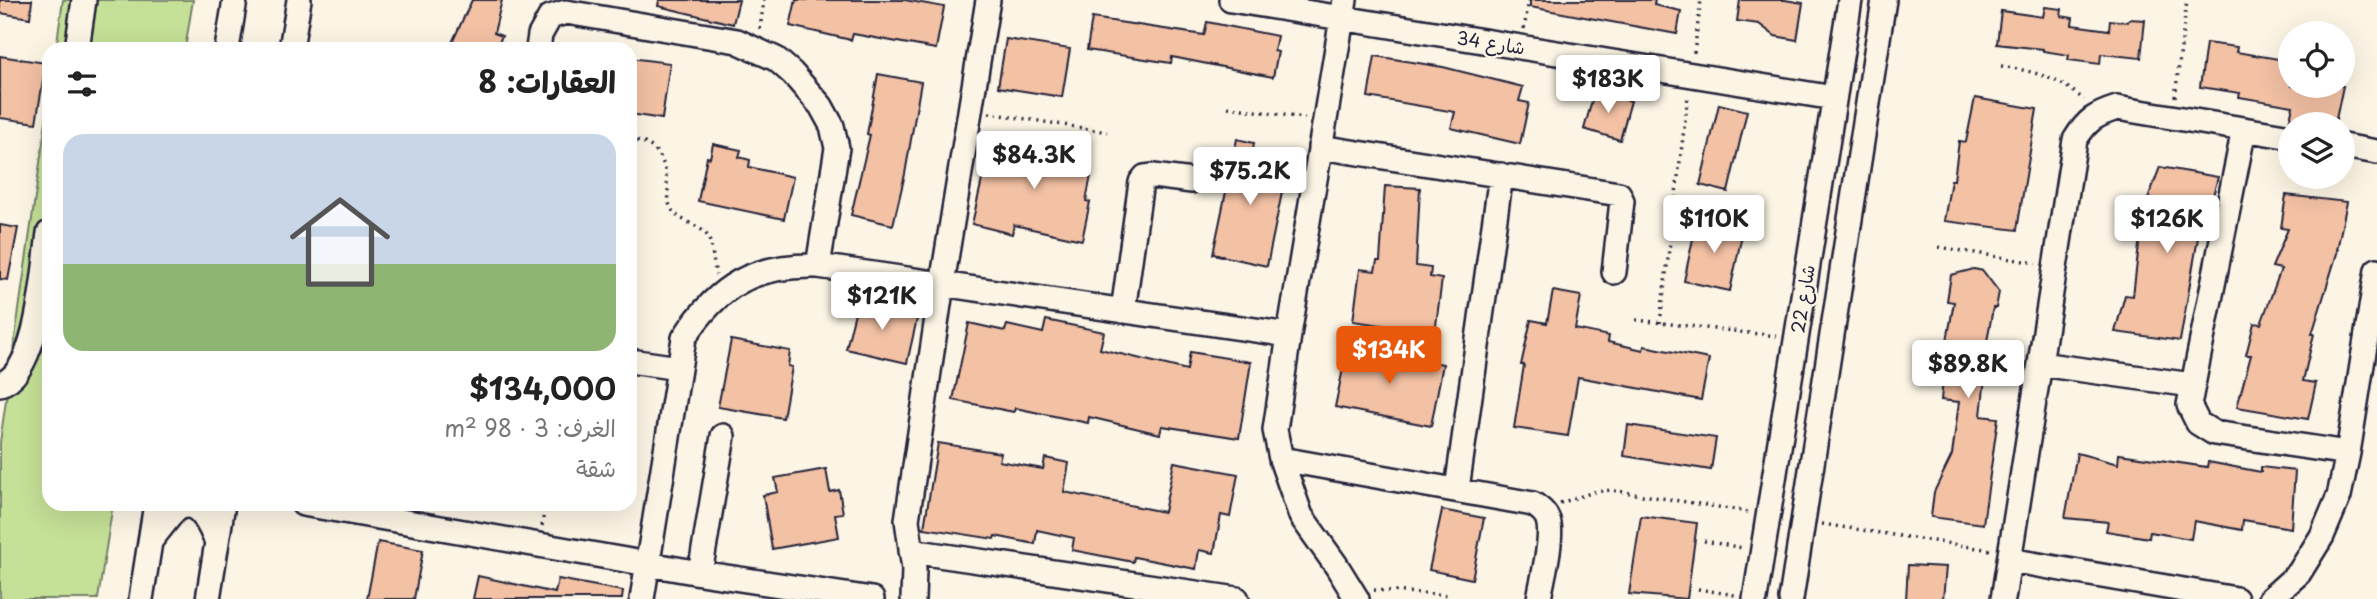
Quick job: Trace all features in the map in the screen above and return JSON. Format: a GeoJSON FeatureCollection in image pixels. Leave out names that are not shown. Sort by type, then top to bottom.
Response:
{"type":"FeatureCollection","features":[{"type":"Feature","properties":{"kind":"street"},"geometry":{"type":"LineString","coordinates":[[78,42],[85,0]]}},
{"type":"Feature","properties":{"kind":"street"},"geometry":{"type":"LineString","coordinates":[[228,42],[235,0]]}},
{"type":"Feature","properties":{"kind":"street"},"geometry":{"type":"LineString","coordinates":[[293,42],[299,0]]}},
{"type":"Feature","properties":{"kind":"street"},"geometry":{"type":"LineString","coordinates":[[914,599],[914,569],[907,520],[988,0]]}},
{"type":"Feature","properties":{"kind":"street","name":"شارع 34"},"geometry":{"type":"LineString","coordinates":[[1231,0],[1344,9],[1521,47],[1834,98]]}},
{"type":"Feature","properties":{"kind":"street","name":"شارع 22"},"geometry":{"type":"LineString","coordinates":[[1755,598],[1850,0]]}},
{"type":"Feature","properties":{"kind":"street","name":"شارع 22"},"geometry":{"type":"LineString","coordinates":[[1791,599],[1884,0]]}},
{"type":"Feature","properties":{"kind":"street"},"geometry":{"type":"LineString","coordinates":[[1344,9],[1275,430],[1281,459],[1301,516],[1354,594]]}},
{"type":"Feature","properties":{"kind":"street"},"geometry":{"type":"LineString","coordinates":[[539,42],[550,17],[566,12],[737,41],[757,48],[792,73],[821,106],[832,126],[837,148],[818,266]]}},
{"type":"Feature","properties":{"kind":"street"},"geometry":{"type":"LineString","coordinates":[[2003,599],[2075,140],[2085,124],[2099,114],[2117,108],[2278,135]]}},
{"type":"Feature","properties":{"kind":"street"},"geometry":{"type":"LineString","coordinates":[[2244,129],[2189,405],[2198,423],[2214,433],[2348,453]]}},
{"type":"Feature","properties":{"kind":"street"},"geometry":{"type":"LineString","coordinates":[[1320,147],[1619,194],[1622,201],[1614,272]]}},
{"type":"Feature","properties":{"kind":"street"},"geometry":{"type":"LineString","coordinates":[[2355,148],[2377,152]]}},
{"type":"Feature","properties":{"kind":"street"},"geometry":{"type":"LineString","coordinates":[[1457,489],[1501,175]]}},
{"type":"Feature","properties":{"kind":"street"},"geometry":{"type":"LineString","coordinates":[[1123,312],[1142,182],[1145,177],[1153,176],[1192,181]]}},
{"type":"Feature","properties":{"kind":"street"},"geometry":{"type":"LineString","coordinates":[[642,599],[684,338],[699,314],[720,294],[742,279],[766,270],[792,265],[818,266],[1289,335]]}},
{"type":"Feature","properties":{"kind":"street"},"geometry":{"type":"LineString","coordinates":[[2270,599],[2299,573],[2322,536],[2339,496],[2372,334],[2377,270]]}},
{"type":"Feature","properties":{"kind":"street"},"geometry":{"type":"LineString","coordinates":[[0,384],[16,373],[29,350],[42,274]]}},
{"type":"Feature","properties":{"kind":"street"},"geometry":{"type":"LineString","coordinates":[[637,362],[679,368]]}},
{"type":"Feature","properties":{"kind":"street"},"geometry":{"type":"LineString","coordinates":[[2040,364],[2192,385]]}},
{"type":"Feature","properties":{"kind":"street"},"geometry":{"type":"LineString","coordinates":[[700,573],[723,436]]}},
{"type":"Feature","properties":{"kind":"street"},"geometry":{"type":"LineString","coordinates":[[1281,459],[1533,504],[1544,512],[1549,523],[1539,599]]}},
{"type":"Feature","properties":{"kind":"street"},"geometry":{"type":"LineString","coordinates":[[141,599],[155,511]]}},
{"type":"Feature","properties":{"kind":"street"},"geometry":{"type":"LineString","coordinates":[[151,540],[174,511]]}},
{"type":"Feature","properties":{"kind":"street"},"geometry":{"type":"LineString","coordinates":[[198,511],[204,514],[217,542]]}},
{"type":"Feature","properties":{"kind":"street"},"geometry":{"type":"LineString","coordinates":[[208,599],[222,511]]}},
{"type":"Feature","properties":{"kind":"street"},"geometry":{"type":"LineString","coordinates":[[343,511],[700,573],[872,599]]}},
{"type":"Feature","properties":{"kind":"street"},"geometry":{"type":"LineString","coordinates":[[911,551],[1237,599]]}},
{"type":"Feature","properties":{"kind":"street"},"geometry":{"type":"LineString","coordinates":[[2009,557],[2236,599]]}},
{"type":"Feature","properties":{"kind":"path"},"geometry":{"type":"LineString","coordinates":[[757,48],[764,0]]}},
{"type":"Feature","properties":{"kind":"path"},"geometry":{"type":"LineString","coordinates":[[1521,47],[1529,0]]}},
{"type":"Feature","properties":{"kind":"path"},"geometry":{"type":"LineString","coordinates":[[1660,323],[1702,0]]}},
{"type":"Feature","properties":{"kind":"path"},"geometry":{"type":"LineString","coordinates":[[2172,116],[2186,0]]}},
{"type":"Feature","properties":{"kind":"path"},"geometry":{"type":"LineString","coordinates":[[2001,66],[2038,72],[2071,89],[2099,114]]}},
{"type":"Feature","properties":{"kind":"path"},"geometry":{"type":"LineString","coordinates":[[1228,107],[1325,121]]}},
{"type":"Feature","properties":{"kind":"path"},"geometry":{"type":"LineString","coordinates":[[970,110],[1107,132]]}},
{"type":"Feature","properties":{"kind":"path"},"geometry":{"type":"LineString","coordinates":[[637,140],[653,148],[662,158],[666,169],[670,206],[677,217],[701,229],[708,238],[720,294]]}},
{"type":"Feature","properties":{"kind":"path"},"geometry":{"type":"LineString","coordinates":[[1939,247],[2055,266]]}},
{"type":"Feature","properties":{"kind":"path"},"geometry":{"type":"LineString","coordinates":[[1636,320],[1796,338]]}},
{"type":"Feature","properties":{"kind":"path"},"geometry":{"type":"LineString","coordinates":[[1544,512],[1576,496],[1611,490],[1768,515]]}},
{"type":"Feature","properties":{"kind":"path"},"geometry":{"type":"LineString","coordinates":[[1803,521],[2009,557]]}},
{"type":"Feature","properties":{"kind":"path"},"geometry":{"type":"LineString","coordinates":[[1703,541],[1762,551]]}},
{"type":"Feature","properties":{"kind":"path"},"geometry":{"type":"LineString","coordinates":[[1698,589],[1755,598]]}},
{"type":"Feature","properties":{"kind":"path"},"geometry":{"type":"LineString","coordinates":[[1354,594],[1450,595]]}},
{"type":"Feature","properties":{"kind":"green space"},"geometry":{"type":"Polygon","coordinates":[[[63,0],[193,0],[186,42],[57,42],[63,0]]]}},
{"type":"Feature","properties":{"kind":"green space"},"geometry":{"type":"Polygon","coordinates":[[[42,149],[42,511],[112,511],[98,599],[0,599],[0,442],[42,149]]]}},
{"type":"Feature","properties":{"kind":"building"},"geometry":{"type":"Polygon","coordinates":[[[0,0],[32,0],[30,18],[0,13],[0,0]]]}},
{"type":"Feature","properties":{"kind":"building"},"geometry":{"type":"Polygon","coordinates":[[[472,0],[502,0],[494,33],[502,36],[499,42],[452,42],[472,0]]]}},
{"type":"Feature","properties":{"kind":"building"},"geometry":{"type":"Polygon","coordinates":[[[659,0],[739,0],[733,24],[658,6],[659,0]]]}},
{"type":"Feature","properties":{"kind":"building"},"geometry":{"type":"Polygon","coordinates":[[[796,0],[905,0],[944,7],[936,49],[853,34],[851,40],[790,26],[796,0]]]}},
{"type":"Feature","properties":{"kind":"building"},"geometry":{"type":"Polygon","coordinates":[[[1530,0],[1655,0],[1654,5],[1681,11],[1677,34],[1530,7],[1530,0]]]}},
{"type":"Feature","properties":{"kind":"building"},"geometry":{"type":"Polygon","coordinates":[[[1740,0],[1785,0],[1803,3],[1797,40],[1775,36],[1759,24],[1737,21],[1740,0]]]}},
{"type":"Feature","properties":{"kind":"building"},"geometry":{"type":"Polygon","coordinates":[[[2045,7],[2062,9],[2061,16],[2073,18],[2072,25],[2109,30],[2110,20],[2145,20],[2141,58],[2101,54],[2100,64],[2068,60],[2069,55],[2043,49],[1997,44],[2001,11],[2043,17],[2045,7]]]}},
{"type":"Feature","properties":{"kind":"building"},"geometry":{"type":"Polygon","coordinates":[[[1092,18],[1204,35],[1207,22],[1277,36],[1274,51],[1278,52],[1273,77],[1172,57],[1171,63],[1087,50],[1092,18]]]}},
{"type":"Feature","properties":{"kind":"building"},"geometry":{"type":"Polygon","coordinates":[[[1006,39],[1070,49],[1062,97],[998,87],[1006,39]]]}},
{"type":"Feature","properties":{"kind":"building"},"geometry":{"type":"Polygon","coordinates":[[[2206,43],[2237,47],[2236,52],[2278,59],[2278,98],[2340,98],[2338,112],[2292,112],[2293,106],[2239,97],[2240,93],[2200,87],[2206,43]]]}},
{"type":"Feature","properties":{"kind":"building"},"geometry":{"type":"Polygon","coordinates":[[[0,56],[42,62],[42,87],[36,123],[0,118],[0,56]]]}},
{"type":"Feature","properties":{"kind":"building"},"geometry":{"type":"Polygon","coordinates":[[[1375,56],[1443,67],[1523,87],[1519,101],[1529,103],[1520,144],[1451,128],[1455,112],[1368,97],[1375,56]]]}},
{"type":"Feature","properties":{"kind":"building"},"geometry":{"type":"Polygon","coordinates":[[[637,59],[670,63],[662,119],[637,115],[637,59]]]}},
{"type":"Feature","properties":{"kind":"building"},"geometry":{"type":"Polygon","coordinates":[[[878,74],[921,82],[893,225],[851,215],[870,135],[867,134],[878,74]]]}},
{"type":"Feature","properties":{"kind":"building"},"geometry":{"type":"Polygon","coordinates":[[[1595,90],[1631,101],[1620,140],[1584,129],[1595,90]]]}},
{"type":"Feature","properties":{"kind":"building"},"geometry":{"type":"Polygon","coordinates":[[[1975,98],[2037,109],[2017,230],[1944,221],[1951,180],[1954,180],[1959,141],[1966,142],[1975,98]]]}},
{"type":"Feature","properties":{"kind":"building"},"geometry":{"type":"Polygon","coordinates":[[[1719,104],[1747,111],[1728,192],[1700,185],[1719,104]]]}},
{"type":"Feature","properties":{"kind":"building"},"geometry":{"type":"Polygon","coordinates":[[[1237,139],[1254,143],[1252,156],[1288,163],[1267,266],[1213,254],[1237,139]]]}},
{"type":"Feature","properties":{"kind":"building"},"geometry":{"type":"Polygon","coordinates":[[[991,140],[1045,152],[1046,146],[1086,155],[1083,169],[1092,170],[1086,201],[1090,202],[1082,240],[1014,225],[1012,234],[972,224],[991,140]]]}},
{"type":"Feature","properties":{"kind":"building"},"geometry":{"type":"Polygon","coordinates":[[[713,144],[741,150],[739,157],[750,160],[749,167],[793,177],[784,219],[698,201],[707,157],[710,158],[713,144]]]}},
{"type":"Feature","properties":{"kind":"building"},"geometry":{"type":"Polygon","coordinates":[[[2160,167],[2218,177],[2209,210],[2203,209],[2180,341],[2115,332],[2125,295],[2133,296],[2139,245],[2151,199],[2148,199],[2160,167]]]}},
{"type":"Feature","properties":{"kind":"building"},"geometry":{"type":"Polygon","coordinates":[[[1385,186],[1420,188],[1416,266],[1431,268],[1430,277],[1442,279],[1435,333],[1353,321],[1360,269],[1375,271],[1377,261],[1380,261],[1385,186]]]}},
{"type":"Feature","properties":{"kind":"building"},"geometry":{"type":"Polygon","coordinates":[[[2286,195],[2347,202],[2338,250],[2312,334],[2303,381],[2316,383],[2308,419],[2237,407],[2251,355],[2246,355],[2254,323],[2261,324],[2281,269],[2272,267],[2288,229],[2281,228],[2286,195]]]}},
{"type":"Feature","properties":{"kind":"building"},"geometry":{"type":"Polygon","coordinates":[[[1697,220],[1743,230],[1730,291],[1684,281],[1697,220]]]}},
{"type":"Feature","properties":{"kind":"building"},"geometry":{"type":"Polygon","coordinates":[[[0,225],[18,228],[8,280],[0,279],[0,225]]]}},
{"type":"Feature","properties":{"kind":"building"},"geometry":{"type":"Polygon","coordinates":[[[1974,269],[1983,271],[1999,292],[1996,308],[1993,308],[1986,347],[1981,416],[1998,418],[1983,524],[1931,517],[1934,492],[1952,455],[1959,402],[1941,400],[1954,302],[1947,301],[1951,275],[1974,269]]]}},
{"type":"Feature","properties":{"kind":"building"},"geometry":{"type":"Polygon","coordinates":[[[1553,291],[1581,296],[1575,329],[1609,336],[1608,342],[1643,350],[1644,346],[1709,359],[1701,400],[1578,377],[1568,436],[1514,428],[1524,365],[1521,365],[1531,320],[1547,323],[1553,291]]]}},
{"type":"Feature","properties":{"kind":"building"},"geometry":{"type":"Polygon","coordinates":[[[858,300],[918,314],[907,363],[846,349],[858,300]]]}},
{"type":"Feature","properties":{"kind":"building"},"geometry":{"type":"Polygon","coordinates":[[[1046,320],[1104,332],[1100,349],[1187,370],[1190,352],[1251,362],[1239,438],[1162,426],[1160,434],[1089,417],[1088,423],[1015,408],[1014,412],[953,400],[969,323],[1005,331],[1007,325],[1043,333],[1046,320]]]}},
{"type":"Feature","properties":{"kind":"building"},"geometry":{"type":"Polygon","coordinates":[[[731,340],[790,351],[788,366],[792,367],[783,418],[718,407],[731,340]]]}},
{"type":"Feature","properties":{"kind":"building"},"geometry":{"type":"Polygon","coordinates":[[[1348,345],[1443,364],[1431,426],[1335,407],[1348,345]]]}},
{"type":"Feature","properties":{"kind":"building"},"geometry":{"type":"Polygon","coordinates":[[[1628,425],[1716,438],[1711,470],[1624,456],[1628,425]]]}},
{"type":"Feature","properties":{"kind":"building"},"geometry":{"type":"Polygon","coordinates":[[[938,443],[1001,453],[999,461],[1043,469],[1045,458],[1069,463],[1064,492],[1164,512],[1174,462],[1238,474],[1230,517],[1221,515],[1214,553],[1199,550],[1196,569],[1134,557],[1133,562],[1072,550],[1074,538],[1037,530],[1035,544],[995,536],[994,539],[924,528],[938,443]]]}},
{"type":"Feature","properties":{"kind":"building"},"geometry":{"type":"Polygon","coordinates":[[[2077,453],[2118,464],[2119,454],[2207,467],[2208,462],[2261,472],[2261,467],[2295,471],[2291,528],[2243,520],[2242,530],[2194,521],[2191,539],[2150,532],[2149,538],[2106,531],[2108,522],[2065,518],[2077,453]]]}},
{"type":"Feature","properties":{"kind":"building"},"geometry":{"type":"Polygon","coordinates":[[[826,469],[830,492],[839,490],[843,513],[835,514],[839,537],[772,549],[763,495],[778,492],[775,478],[826,469]]]}},
{"type":"Feature","properties":{"kind":"building"},"geometry":{"type":"Polygon","coordinates":[[[1442,510],[1484,518],[1472,579],[1429,570],[1442,510]]]}},
{"type":"Feature","properties":{"kind":"building"},"geometry":{"type":"Polygon","coordinates":[[[1641,516],[1697,523],[1687,599],[1629,594],[1641,516]]]}},
{"type":"Feature","properties":{"kind":"building"},"geometry":{"type":"Polygon","coordinates":[[[378,542],[423,550],[414,599],[367,599],[378,542]]]}},
{"type":"Feature","properties":{"kind":"building"},"geometry":{"type":"Polygon","coordinates":[[[1908,565],[1946,567],[1943,599],[1906,599],[1908,565]]]}},
{"type":"Feature","properties":{"kind":"building"},"geometry":{"type":"Polygon","coordinates":[[[478,576],[555,593],[558,579],[623,591],[622,599],[473,599],[478,576]]]}}]}
